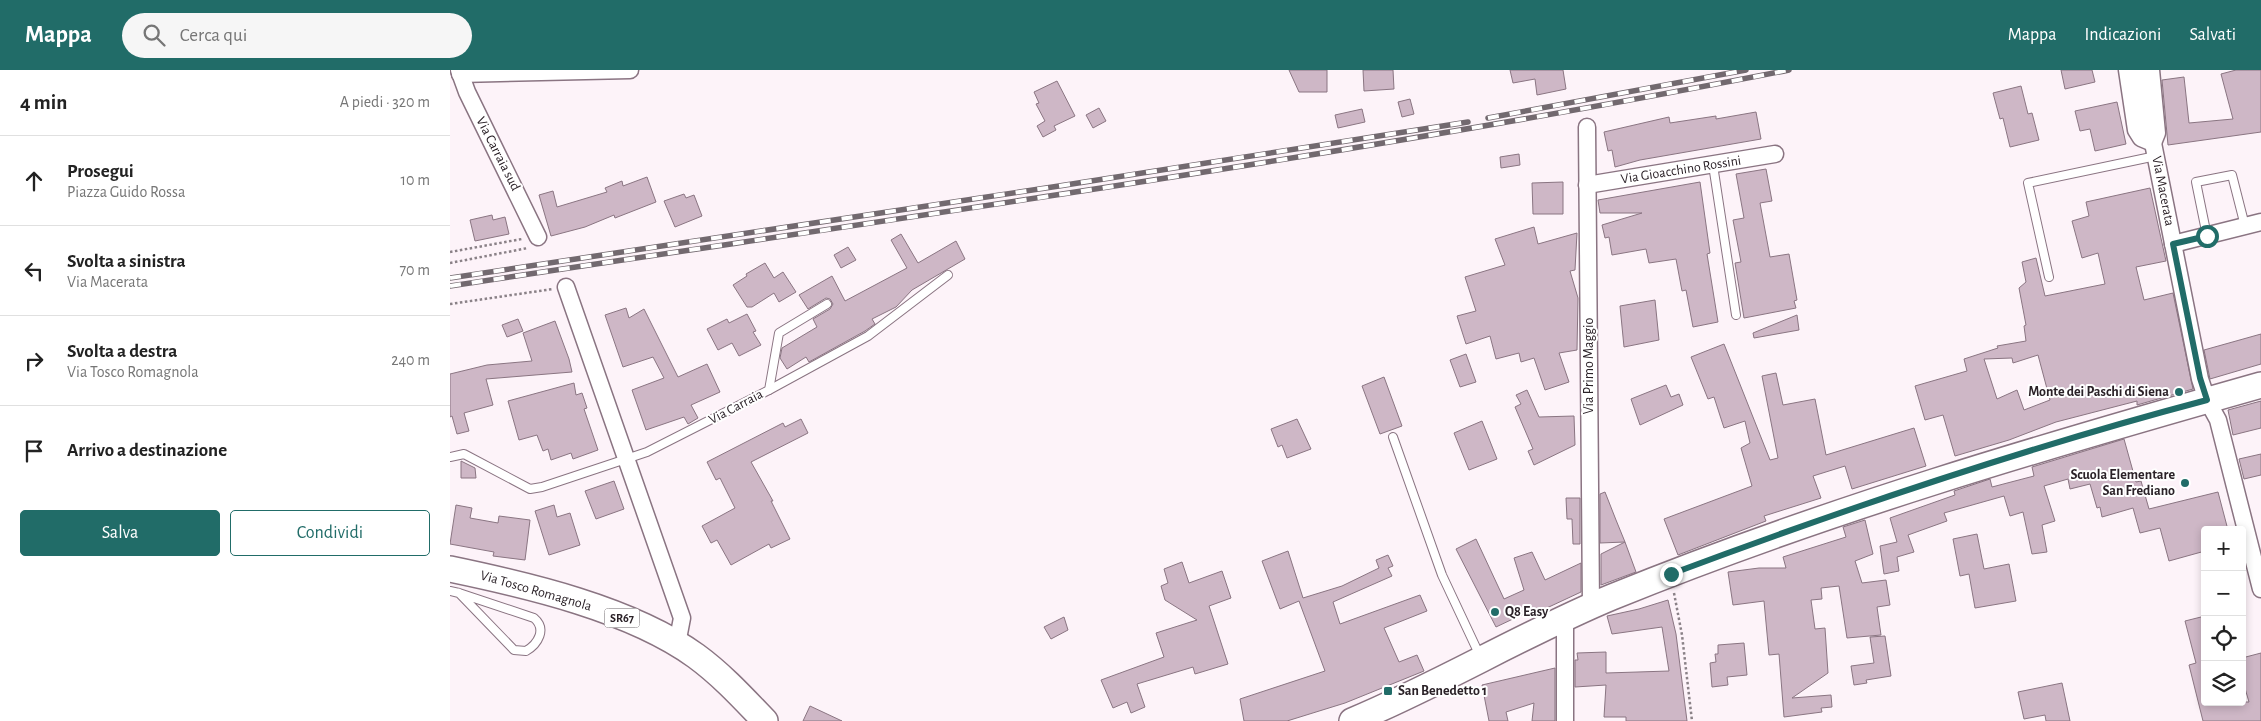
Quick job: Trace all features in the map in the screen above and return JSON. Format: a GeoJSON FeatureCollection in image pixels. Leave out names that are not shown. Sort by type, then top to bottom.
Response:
{"type":"FeatureCollection","features":[{"type":"Feature","properties":{"kind":"main road"},"geometry":{"type":"LineString","coordinates":[[1352,721],[1591,606],[1671,574],[1857,507],[2101,430],[2261,385]]}},
{"type":"Feature","properties":{"kind":"main road","name":"Via Tosco Romagnola"},"geometry":{"type":"LineString","coordinates":[[450,569],[514,583],[574,600],[628,620],[677,644],[712,668],[765,721]]}},
{"type":"Feature","properties":{"kind":"street"},"geometry":{"type":"LineString","coordinates":[[460,72],[630,70]]}},
{"type":"Feature","properties":{"kind":"street"},"geometry":{"type":"LineString","coordinates":[[2127,70],[2136,130],[2141,138],[2154,150]]}},
{"type":"Feature","properties":{"kind":"street","name":"Via Macerata"},"geometry":{"type":"LineString","coordinates":[[2139,70],[2144,119],[2154,150],[2200,378],[2207,400],[2218,420],[2261,589]]}},
{"type":"Feature","properties":{"kind":"street"},"geometry":{"type":"LineString","coordinates":[[2151,70],[2157,133],[2154,150]]}},
{"type":"Feature","properties":{"kind":"street","name":"Via Carraia sud"},"geometry":{"type":"LineString","coordinates":[[460,72],[538,237]]}},
{"type":"Feature","properties":{"kind":"street","name":"Via Primo Maggio"},"geometry":{"type":"LineString","coordinates":[[1587,127],[1591,606]]}},
{"type":"Feature","properties":{"kind":"street","name":"Via Gioacchino Rossini"},"geometry":{"type":"LineString","coordinates":[[1588,185],[1713,166],[1775,154]]}},
{"type":"Feature","properties":{"kind":"street"},"geometry":{"type":"LineString","coordinates":[[2173,244],[2253,224]]}},
{"type":"Feature","properties":{"kind":"street"},"geometry":{"type":"LineString","coordinates":[[566,287],[628,459],[682,618],[677,644]]}},
{"type":"Feature","properties":{"kind":"street"},"geometry":{"type":"LineString","coordinates":[[1565,721],[1566,618]]}},
{"type":"Feature","properties":{"kind":"lane"},"geometry":{"type":"LineString","coordinates":[[2049,277],[2028,183],[2154,150]]}},
{"type":"Feature","properties":{"kind":"lane"},"geometry":{"type":"LineString","coordinates":[[1713,166],[1736,315]]}},
{"type":"Feature","properties":{"kind":"lane"},"geometry":{"type":"LineString","coordinates":[[2207,236],[2196,182],[2232,175],[2253,224]]}},
{"type":"Feature","properties":{"kind":"lane"},"geometry":{"type":"LineString","coordinates":[[768,390],[868,336],[948,275]]}},
{"type":"Feature","properties":{"kind":"lane","name":"Via Carraia"},"geometry":{"type":"LineString","coordinates":[[450,457],[464,454],[530,489],[542,488],[628,459],[666,443],[768,390],[778,333],[827,304]]}},
{"type":"Feature","properties":{"kind":"lane"},"geometry":{"type":"LineString","coordinates":[[1393,437],[1442,575],[1481,658]]}},
{"type":"Feature","properties":{"kind":"lane"},"geometry":{"type":"LineString","coordinates":[[450,591],[534,618],[537,621],[540,633],[536,642],[526,650],[514,650],[458,594]]}},
{"type":"Feature","properties":{"kind":"path"},"geometry":{"type":"LineString","coordinates":[[450,252],[538,237],[542,246],[450,263]]}},
{"type":"Feature","properties":{"kind":"path"},"geometry":{"type":"LineString","coordinates":[[450,304],[566,287]]}},
{"type":"Feature","properties":{"kind":"path"},"geometry":{"type":"LineString","coordinates":[[1671,574],[1682,636],[1692,721]]}},
{"type":"Feature","properties":{"kind":"building"},"geometry":{"type":"Polygon","coordinates":[[[1289,70],[1327,70],[1327,92],[1299,92],[1289,70]]]}},
{"type":"Feature","properties":{"kind":"building"},"geometry":{"type":"Polygon","coordinates":[[[1363,70],[1393,70],[1394,89],[1364,91],[1363,70]]]}},
{"type":"Feature","properties":{"kind":"building"},"geometry":{"type":"Polygon","coordinates":[[[1510,70],[1563,70],[1566,89],[1537,95],[1535,79],[1513,83],[1510,70]]]}},
{"type":"Feature","properties":{"kind":"building"},"geometry":{"type":"Polygon","coordinates":[[[2061,70],[2092,70],[2095,82],[2065,89],[2061,70]]]}},
{"type":"Feature","properties":{"kind":"building"},"geometry":{"type":"Polygon","coordinates":[[[2236,70],[2261,70],[2261,132],[2168,145],[2162,80],[2184,77],[2189,123],[2233,119],[2221,74],[2236,70]]]}},
{"type":"Feature","properties":{"kind":"building"},"geometry":{"type":"Polygon","coordinates":[[[1057,81],[1075,116],[1054,126],[1056,130],[1043,137],[1037,126],[1045,121],[1036,104],[1039,103],[1034,92],[1057,81]]]}},
{"type":"Feature","properties":{"kind":"building"},"geometry":{"type":"Polygon","coordinates":[[[2021,86],[2028,114],[2032,113],[2039,140],[2010,147],[2003,118],[2000,119],[1993,93],[2021,86]]]}},
{"type":"Feature","properties":{"kind":"building"},"geometry":{"type":"Polygon","coordinates":[[[1410,99],[1414,114],[1402,117],[1398,102],[1410,99]]]}},
{"type":"Feature","properties":{"kind":"building"},"geometry":{"type":"Polygon","coordinates":[[[2117,102],[2126,144],[2095,151],[2090,129],[2080,131],[2075,111],[2117,102]]]}},
{"type":"Feature","properties":{"kind":"building"},"geometry":{"type":"Polygon","coordinates":[[[1099,108],[1106,121],[1093,128],[1086,115],[1099,108]]]}},
{"type":"Feature","properties":{"kind":"building"},"geometry":{"type":"Polygon","coordinates":[[[1362,109],[1365,122],[1338,128],[1335,115],[1362,109]]]}},
{"type":"Feature","properties":{"kind":"building"},"geometry":{"type":"Polygon","coordinates":[[[1756,112],[1761,139],[1640,160],[1615,167],[1612,150],[1608,151],[1604,132],[1669,117],[1670,123],[1716,116],[1716,119],[1756,112]]]}},
{"type":"Feature","properties":{"kind":"building"},"geometry":{"type":"Polygon","coordinates":[[[1519,154],[1520,165],[1501,168],[1500,157],[1519,154]]]}},
{"type":"Feature","properties":{"kind":"building"},"geometry":{"type":"Polygon","coordinates":[[[1766,169],[1772,201],[1760,203],[1770,257],[1789,254],[1797,300],[1794,301],[1796,308],[1744,318],[1735,263],[1741,262],[1733,220],[1744,218],[1736,174],[1766,169]]]}},
{"type":"Feature","properties":{"kind":"building"},"geometry":{"type":"Polygon","coordinates":[[[647,177],[656,202],[615,218],[614,215],[585,227],[551,236],[539,195],[553,191],[557,207],[607,192],[605,188],[622,181],[623,186],[647,177]]]}},
{"type":"Feature","properties":{"kind":"building"},"geometry":{"type":"Polygon","coordinates":[[[1563,182],[1563,214],[1533,214],[1532,183],[1563,182]]]}},
{"type":"Feature","properties":{"kind":"building"},"geometry":{"type":"Polygon","coordinates":[[[1700,182],[1710,253],[1707,254],[1718,322],[1693,327],[1686,290],[1682,291],[1676,259],[1649,263],[1646,249],[1612,255],[1609,237],[1605,238],[1602,225],[1642,213],[1600,213],[1598,200],[1700,182]]]}},
{"type":"Feature","properties":{"kind":"building"},"geometry":{"type":"Polygon","coordinates":[[[2150,188],[2166,261],[2136,267],[2144,300],[2173,293],[2193,389],[2137,405],[2137,401],[2056,422],[2009,440],[1955,456],[1943,415],[1925,420],[1915,386],[1967,371],[1964,359],[1998,348],[1997,346],[2026,341],[2024,326],[2026,325],[2019,288],[2026,282],[2022,262],[2036,258],[2045,296],[2105,284],[2098,253],[2082,258],[2072,221],[2089,216],[2086,202],[2150,188]],[[2038,355],[2013,363],[2012,358],[1984,359],[1997,399],[2017,390],[2024,410],[2050,400],[2038,355]]]}},
{"type":"Feature","properties":{"kind":"building"},"geometry":{"type":"Polygon","coordinates":[[[684,194],[686,198],[694,195],[702,216],[675,227],[664,201],[684,194]]]}},
{"type":"Feature","properties":{"kind":"building"},"geometry":{"type":"Polygon","coordinates":[[[492,215],[493,220],[505,217],[509,234],[475,241],[470,220],[492,215]]]}},
{"type":"Feature","properties":{"kind":"building"},"geometry":{"type":"Polygon","coordinates":[[[1534,227],[1538,244],[1577,233],[1575,270],[1570,271],[1578,298],[1577,350],[1559,353],[1569,382],[1545,390],[1534,358],[1521,362],[1519,353],[1496,359],[1490,336],[1466,344],[1457,316],[1476,311],[1465,277],[1505,265],[1495,239],[1534,227]]]}},
{"type":"Feature","properties":{"kind":"building"},"geometry":{"type":"Polygon","coordinates":[[[901,234],[918,263],[956,241],[965,259],[912,290],[896,307],[872,319],[875,324],[865,331],[809,362],[806,357],[787,369],[780,358],[782,348],[817,327],[813,319],[830,309],[833,304],[830,299],[826,298],[808,309],[799,295],[832,276],[845,301],[907,268],[891,240],[901,234]]]}},
{"type":"Feature","properties":{"kind":"building"},"geometry":{"type":"Polygon","coordinates":[[[848,247],[856,260],[841,268],[834,255],[848,247]]]}},
{"type":"Feature","properties":{"kind":"building"},"geometry":{"type":"Polygon","coordinates":[[[765,263],[774,278],[783,272],[796,292],[779,302],[774,293],[752,307],[747,307],[733,285],[747,276],[746,274],[765,263]]]}},
{"type":"Feature","properties":{"kind":"building"},"geometry":{"type":"Polygon","coordinates":[[[1655,300],[1659,340],[1624,347],[1620,306],[1655,300]]]}},
{"type":"Feature","properties":{"kind":"building"},"geometry":{"type":"Polygon","coordinates":[[[626,308],[629,318],[644,309],[678,377],[707,364],[720,392],[691,405],[698,418],[688,424],[684,417],[646,430],[632,390],[664,378],[653,357],[623,367],[605,315],[626,308]]]}},
{"type":"Feature","properties":{"kind":"building"},"geometry":{"type":"Polygon","coordinates":[[[747,314],[756,331],[753,332],[761,345],[739,356],[732,343],[718,350],[707,329],[727,319],[729,323],[747,314]]]}},
{"type":"Feature","properties":{"kind":"building"},"geometry":{"type":"Polygon","coordinates":[[[1797,315],[1799,330],[1754,338],[1753,333],[1797,315]]]}},
{"type":"Feature","properties":{"kind":"building"},"geometry":{"type":"Polygon","coordinates":[[[518,319],[523,331],[507,337],[502,325],[518,319]]]}},
{"type":"Feature","properties":{"kind":"building"},"geometry":{"type":"Polygon","coordinates":[[[555,321],[572,372],[486,379],[493,405],[464,413],[469,431],[457,434],[452,416],[450,417],[450,374],[487,365],[532,361],[523,333],[555,321]]]}},
{"type":"Feature","properties":{"kind":"building"},"geometry":{"type":"Polygon","coordinates":[[[2261,334],[2261,364],[2210,379],[2204,350],[2261,334]]]}},
{"type":"Feature","properties":{"kind":"building"},"geometry":{"type":"Polygon","coordinates":[[[1724,344],[1770,460],[1778,458],[1762,376],[1776,373],[1783,405],[1815,399],[1826,455],[1914,428],[1926,466],[1852,489],[1845,466],[1813,476],[1821,498],[1764,516],[1766,521],[1678,555],[1664,519],[1752,486],[1741,448],[1750,443],[1745,421],[1724,428],[1714,397],[1708,399],[1691,357],[1724,344]]]}},
{"type":"Feature","properties":{"kind":"building"},"geometry":{"type":"Polygon","coordinates":[[[1466,354],[1476,382],[1460,387],[1450,360],[1466,354]]]}},
{"type":"Feature","properties":{"kind":"building"},"geometry":{"type":"Polygon","coordinates":[[[1384,377],[1402,426],[1380,434],[1362,386],[1384,377]]]}},
{"type":"Feature","properties":{"kind":"building"},"geometry":{"type":"Polygon","coordinates":[[[574,383],[576,395],[582,393],[587,408],[584,409],[598,450],[573,459],[571,453],[551,460],[548,449],[543,451],[537,435],[519,440],[508,401],[574,383]]]}},
{"type":"Feature","properties":{"kind":"building"},"geometry":{"type":"Polygon","coordinates":[[[1666,385],[1671,397],[1679,394],[1683,405],[1640,425],[1631,399],[1666,385]]]}},
{"type":"Feature","properties":{"kind":"building"},"geometry":{"type":"Polygon","coordinates":[[[1527,390],[1539,417],[1574,416],[1575,445],[1534,465],[1528,451],[1533,449],[1515,407],[1521,404],[1516,395],[1527,390]]]}},
{"type":"Feature","properties":{"kind":"building"},"geometry":{"type":"Polygon","coordinates":[[[2261,401],[2261,428],[2233,435],[2228,410],[2261,401]]]}},
{"type":"Feature","properties":{"kind":"building"},"geometry":{"type":"Polygon","coordinates":[[[801,419],[808,433],[751,462],[773,501],[771,501],[790,539],[771,548],[769,544],[731,565],[717,540],[711,543],[702,526],[735,508],[720,478],[716,480],[707,462],[783,423],[785,427],[801,419]]]}},
{"type":"Feature","properties":{"kind":"building"},"geometry":{"type":"Polygon","coordinates":[[[1297,419],[1311,449],[1287,458],[1282,445],[1278,447],[1271,429],[1297,419]]]}},
{"type":"Feature","properties":{"kind":"building"},"geometry":{"type":"Polygon","coordinates":[[[1482,421],[1497,459],[1469,470],[1454,433],[1482,421]]]}},
{"type":"Feature","properties":{"kind":"building"},"geometry":{"type":"Polygon","coordinates":[[[2124,439],[2136,482],[2141,481],[2149,509],[2218,492],[2227,526],[2201,526],[2201,552],[2169,561],[2160,528],[2140,533],[2133,508],[2102,517],[2100,507],[2097,508],[2090,484],[2070,489],[2068,479],[2044,486],[2055,521],[2042,525],[2047,552],[2032,554],[2023,512],[2010,516],[2004,496],[1944,513],[1947,521],[1908,535],[1914,552],[1897,557],[1899,571],[1884,574],[1880,546],[1897,542],[1890,518],[1955,495],[1954,491],[1990,479],[1992,487],[2034,476],[2032,467],[2124,439]]]}},
{"type":"Feature","properties":{"kind":"building"},"geometry":{"type":"Polygon","coordinates":[[[2261,454],[2261,475],[2244,479],[2239,459],[2261,454]]]}},
{"type":"Feature","properties":{"kind":"building"},"geometry":{"type":"Polygon","coordinates":[[[461,461],[475,468],[476,478],[461,478],[461,461]]]}},
{"type":"Feature","properties":{"kind":"building"},"geometry":{"type":"Polygon","coordinates":[[[614,481],[624,509],[596,519],[585,491],[614,481]]]}},
{"type":"Feature","properties":{"kind":"building"},"geometry":{"type":"Polygon","coordinates":[[[1605,492],[1625,542],[1600,543],[1600,494],[1605,492]]]}},
{"type":"Feature","properties":{"kind":"building"},"geometry":{"type":"Polygon","coordinates":[[[1566,498],[1580,498],[1580,544],[1573,544],[1572,519],[1567,519],[1566,498]]]}},
{"type":"Feature","properties":{"kind":"building"},"geometry":{"type":"Polygon","coordinates":[[[456,505],[472,508],[470,518],[498,523],[499,516],[530,520],[525,560],[493,556],[494,552],[450,544],[456,505]]]}},
{"type":"Feature","properties":{"kind":"building"},"geometry":{"type":"Polygon","coordinates":[[[554,505],[557,517],[570,513],[580,545],[549,555],[535,511],[554,505]]]}},
{"type":"Feature","properties":{"kind":"building"},"geometry":{"type":"Polygon","coordinates":[[[1865,520],[1873,554],[1855,561],[1862,583],[1886,580],[1890,605],[1877,607],[1881,635],[1847,638],[1839,586],[1821,588],[1822,599],[1811,600],[1815,629],[1825,628],[1828,673],[1792,698],[1831,695],[1832,707],[1821,708],[1822,712],[1784,717],[1779,654],[1769,655],[1764,601],[1733,605],[1728,572],[1759,568],[1786,568],[1783,557],[1846,537],[1843,527],[1865,520]]]}},
{"type":"Feature","properties":{"kind":"building"},"geometry":{"type":"Polygon","coordinates":[[[1977,534],[1984,569],[2009,564],[2016,601],[1975,608],[1969,574],[1960,576],[1953,539],[1977,534]]]}},
{"type":"Feature","properties":{"kind":"building"},"geometry":{"type":"Polygon","coordinates":[[[1476,539],[1504,599],[1524,590],[1514,558],[1532,552],[1545,580],[1581,563],[1581,592],[1536,613],[1534,609],[1496,627],[1456,549],[1476,539]]]}},
{"type":"Feature","properties":{"kind":"building"},"geometry":{"type":"Polygon","coordinates":[[[1625,542],[1636,572],[1601,585],[1601,554],[1625,542]]]}},
{"type":"Feature","properties":{"kind":"building"},"geometry":{"type":"Polygon","coordinates":[[[1288,551],[1303,598],[1342,586],[1379,568],[1376,560],[1388,555],[1393,566],[1388,568],[1392,576],[1333,602],[1340,624],[1420,595],[1427,611],[1384,628],[1399,662],[1417,655],[1424,671],[1345,703],[1287,721],[1244,721],[1240,699],[1325,671],[1299,601],[1280,609],[1262,561],[1288,551]]]}},
{"type":"Feature","properties":{"kind":"building"},"geometry":{"type":"Polygon","coordinates":[[[1182,562],[1189,583],[1222,571],[1231,598],[1209,606],[1228,664],[1195,674],[1193,667],[1137,684],[1145,707],[1131,713],[1127,702],[1113,708],[1101,680],[1164,657],[1156,633],[1197,620],[1165,600],[1161,586],[1168,583],[1164,569],[1182,562]]]}},
{"type":"Feature","properties":{"kind":"building"},"geometry":{"type":"Polygon","coordinates":[[[1668,600],[1676,634],[1687,721],[1626,721],[1626,717],[1604,717],[1606,685],[1575,687],[1575,660],[1578,660],[1577,653],[1606,652],[1606,673],[1669,671],[1662,627],[1612,634],[1607,616],[1668,600]]]}},
{"type":"Feature","properties":{"kind":"building"},"geometry":{"type":"Polygon","coordinates":[[[1064,617],[1068,630],[1051,639],[1044,627],[1064,617]]]}},
{"type":"Feature","properties":{"kind":"building"},"geometry":{"type":"Polygon","coordinates":[[[2201,617],[2201,706],[2246,706],[2246,702],[2249,702],[2246,692],[2246,657],[2261,653],[2261,721],[2203,721],[2189,665],[2196,663],[2185,621],[2201,617]]]}},
{"type":"Feature","properties":{"kind":"building"},"geometry":{"type":"Polygon","coordinates":[[[1885,636],[1891,676],[1866,680],[1867,683],[1854,685],[1851,666],[1874,663],[1870,637],[1885,636]]]}},
{"type":"Feature","properties":{"kind":"building"},"geometry":{"type":"Polygon","coordinates":[[[1744,643],[1747,675],[1727,677],[1728,685],[1712,687],[1710,663],[1716,662],[1715,654],[1718,654],[1718,645],[1744,643]]]}},
{"type":"Feature","properties":{"kind":"building"},"geometry":{"type":"Polygon","coordinates":[[[1555,668],[1555,721],[1532,721],[1534,703],[1506,712],[1508,721],[1489,721],[1482,685],[1555,668]]]}},
{"type":"Feature","properties":{"kind":"building"},"geometry":{"type":"Polygon","coordinates":[[[2062,683],[2070,721],[2046,721],[2045,715],[2024,719],[2018,692],[2062,683]]]}},
{"type":"Feature","properties":{"kind":"building"},"geometry":{"type":"Polygon","coordinates":[[[810,706],[842,721],[803,721],[810,706]]]}},
{"type":"Feature","properties":{"kind":"railway"},"geometry":{"type":"LineString","coordinates":[[1488,118],[1746,70]]}},
{"type":"Feature","properties":{"kind":"railway"},"geometry":{"type":"LineString","coordinates":[[450,286],[1288,159],[1455,131],[1789,70]]}},
{"type":"Feature","properties":{"kind":"railway"},"geometry":{"type":"LineString","coordinates":[[450,278],[1468,122]]}},
{"type":"Feature","properties":{"kind":"place","name":"Monte dei Paschi di Siena"},"geometry":{"type":"Point","coordinates":[2179,392]}},
{"type":"Feature","properties":{"kind":"place","name":"Scuola Elementare San Frediano"},"geometry":{"type":"Point","coordinates":[2185,483]}},
{"type":"Feature","properties":{"kind":"place","name":"Q8 Easy"},"geometry":{"type":"Point","coordinates":[1495,612]}},
{"type":"Feature","properties":{"kind":"place","name":"San Benedetto 1"},"geometry":{"type":"Point","coordinates":[1388,691]}},
{"type":"Feature","properties":{"kind":"route"},"geometry":{"type":"LineString","coordinates":[[1671,574],[1776,534],[1857,507],[2101,430],[2207,400],[2200,378],[2173,244],[2207,236]]}}]}
